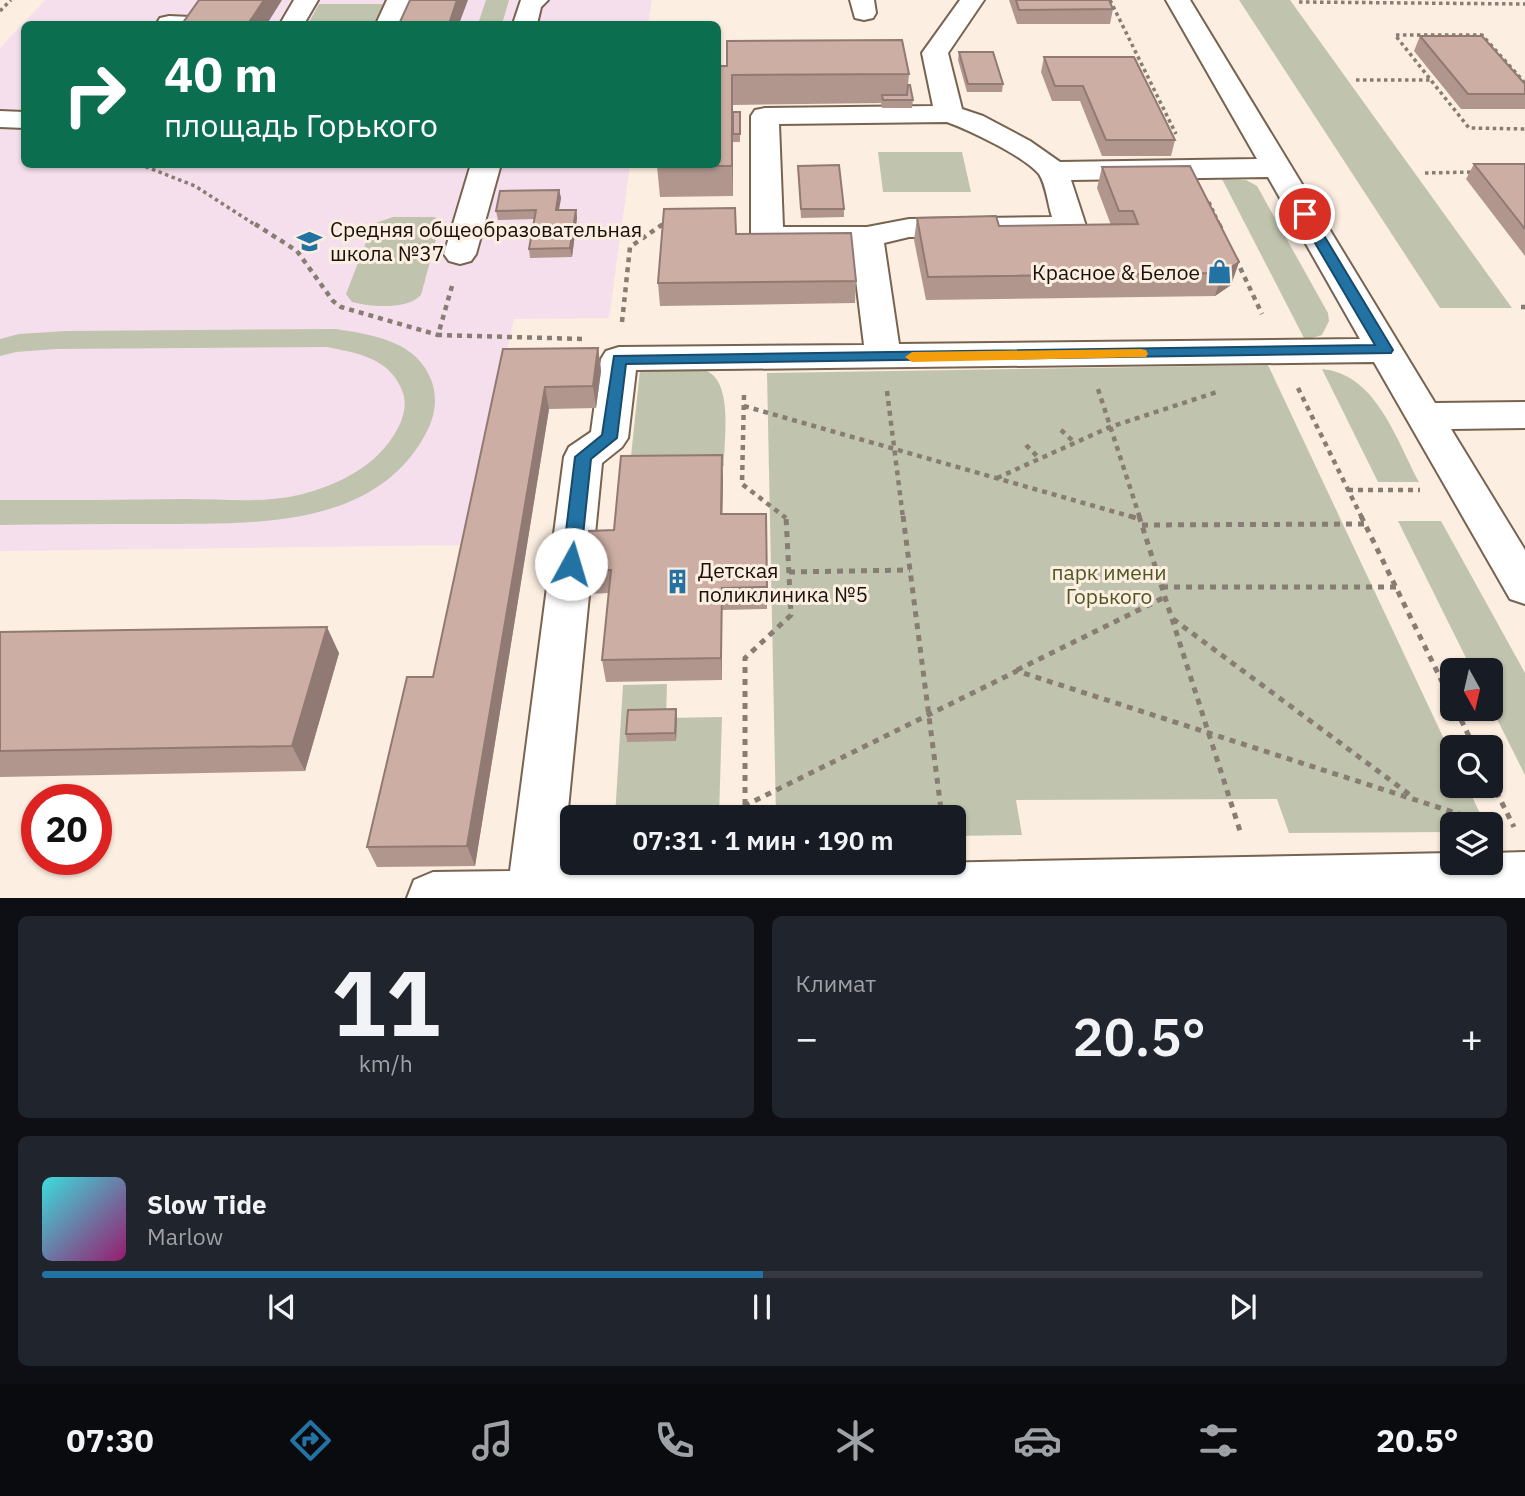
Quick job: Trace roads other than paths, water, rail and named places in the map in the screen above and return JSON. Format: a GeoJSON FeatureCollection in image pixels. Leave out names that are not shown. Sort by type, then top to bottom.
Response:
{"type":"FeatureCollection","features":[{"type":"Feature","properties":{"kind":"street"},"geometry":{"type":"LineString","coordinates":[[389,21],[399,0]]}},
{"type":"Feature","properties":{"kind":"street"},"geometry":{"type":"LineString","coordinates":[[526,21],[530,4],[536,0]]}},
{"type":"Feature","properties":{"kind":"street"},"geometry":{"type":"LineString","coordinates":[[949,114],[935,53],[972,0]]}},
{"type":"Feature","properties":{"kind":"street"},"geometry":{"type":"LineString","coordinates":[[1178,0],[1424,416],[1520,571]]}},
{"type":"Feature","properties":{"kind":"street"},"geometry":{"type":"LineString","coordinates":[[175,15],[207,18]]}},
{"type":"Feature","properties":{"kind":"street"},"geometry":{"type":"LineString","coordinates":[[1052,170],[1070,226],[909,228],[867,237],[767,237],[765,116],[949,114],[973,122],[1020,147],[1052,170],[1278,168]]}},
{"type":"Feature","properties":{"kind":"street"},"geometry":{"type":"LineString","coordinates":[[0,118],[21,120]]}},
{"type":"Feature","properties":{"kind":"street"},"geometry":{"type":"LineString","coordinates":[[460,254],[484,168]]}},
{"type":"Feature","properties":{"kind":"street"},"geometry":{"type":"LineString","coordinates":[[867,237],[883,358]]}},
{"type":"Feature","properties":{"kind":"street"},"geometry":{"type":"LineString","coordinates":[[533,896],[583,457],[609,438],[610,343],[744,358],[1385,350]]}},
{"type":"Feature","properties":{"kind":"street"},"geometry":{"type":"LineString","coordinates":[[1424,416],[1525,415]]}},
{"type":"Feature","properties":{"kind":"street"},"geometry":{"type":"LineString","coordinates":[[433,898],[1000,892],[1256,881],[1522,858]]}},
{"type":"Feature","properties":{"kind":"place","name":"Средняя общеобразовательная школа №37"},"geometry":{"type":"Point","coordinates":[310,241]}},
{"type":"Feature","properties":{"kind":"place","name":"Красное & Белое"},"geometry":{"type":"Point","coordinates":[1220,272]}},
{"type":"Feature","properties":{"kind":"place","name":"Детская поликлиника №5"},"geometry":{"type":"Point","coordinates":[678,582]}},
{"type":"Feature","properties":{"kind":"park label","name":"парк имени Горького"},"geometry":{"type":"Point","coordinates":[1109,584]}}]}
